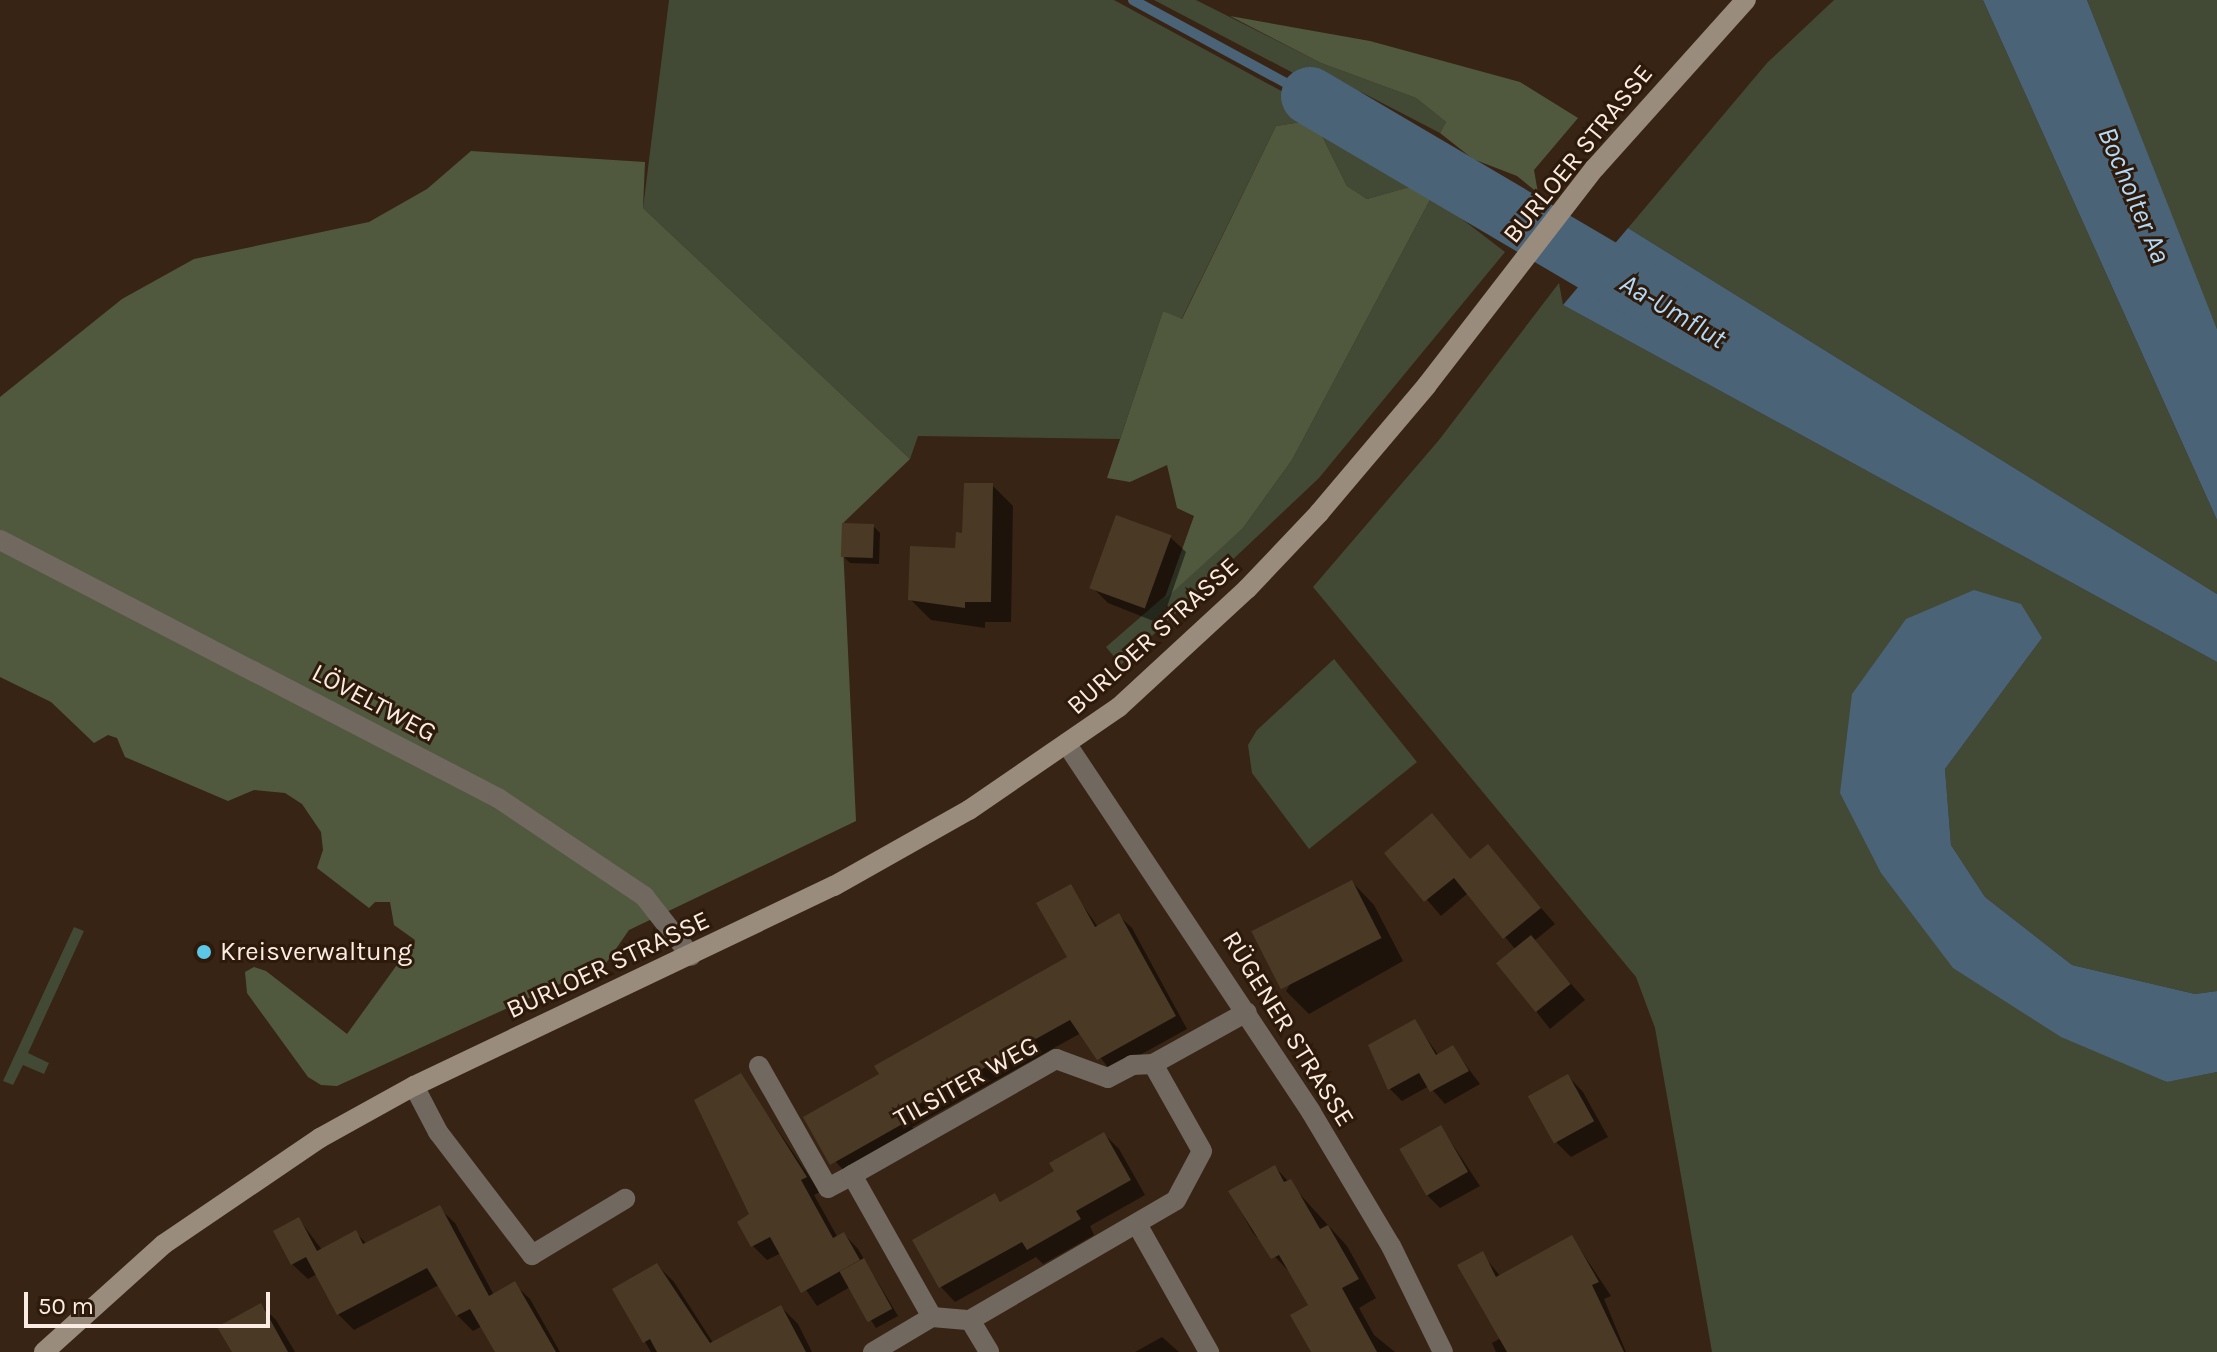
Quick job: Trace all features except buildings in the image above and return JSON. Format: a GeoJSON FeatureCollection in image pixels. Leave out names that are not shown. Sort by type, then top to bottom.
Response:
{"type":"FeatureCollection","features":[{"type":"Feature","properties":{"kind":"main road","name":"BURLOER STRASSE"},"geometry":{"type":"LineString","coordinates":[[44,1352],[164,1244],[226,1198],[414,1086],[834,886],[1068,746],[1158,672],[1267,568],[1338,490],[1515,274],[1595,168],[1746,0]]}},
{"type":"Feature","properties":{"kind":"street","name":"LÖVELTWEG"},"geometry":{"type":"LineString","coordinates":[[0,540],[498,798],[644,896],[691,956]]}},
{"type":"Feature","properties":{"kind":"street","name":"RÜGENER STRASSE"},"geometry":{"type":"LineString","coordinates":[[1068,746],[1247,1012],[1391,1246],[1443,1352]]}},
{"type":"Feature","properties":{"kind":"street","name":"TILSITER WEG"},"geometry":{"type":"LineString","coordinates":[[759,1066],[828,1188],[1056,1059],[1108,1078],[1132,1065],[1153,1064],[1247,1012]]}},
{"type":"Feature","properties":{"kind":"street"},"geometry":{"type":"LineString","coordinates":[[873,1352],[932,1317],[970,1320],[1138,1226],[1176,1200],[1202,1151],[1153,1064]]}},
{"type":"Feature","properties":{"kind":"street"},"geometry":{"type":"LineString","coordinates":[[414,1086],[438,1132],[532,1255],[625,1199]]}},
{"type":"Feature","properties":{"kind":"street"},"geometry":{"type":"LineString","coordinates":[[852,1175],[932,1317]]}},
{"type":"Feature","properties":{"kind":"street"},"geometry":{"type":"LineString","coordinates":[[1138,1226],[1209,1352]]}},
{"type":"Feature","properties":{"kind":"street"},"geometry":{"type":"LineString","coordinates":[[970,1320],[989,1352]]}},
{"type":"Feature","properties":{"kind":"green space"},"geometry":{"type":"Polygon","coordinates":[[[669,0],[1114,0],[1309,106],[1341,146],[1413,186],[1367,199],[1347,186],[1314,120],[1276,126],[1181,320],[1163,311],[1120,439],[918,436],[910,459],[643,208],[669,0]]]}},
{"type":"Feature","properties":{"kind":"green space"},"geometry":{"type":"Polygon","coordinates":[[[1154,0],[1196,0],[1321,63],[1416,98],[1446,122],[1440,133],[1361,92],[1316,85],[1154,0]]]}},
{"type":"Feature","properties":{"kind":"green space"},"geometry":{"type":"Polygon","coordinates":[[[1834,0],[1983,0],[2217,520],[2217,594],[1628,228],[1767,63],[1834,0]]]}},
{"type":"Feature","properties":{"kind":"green space"},"geometry":{"type":"Polygon","coordinates":[[[2087,0],[2217,0],[2217,329],[2197,281],[2087,0]]]}},
{"type":"Feature","properties":{"kind":"green space"},"geometry":{"type":"Polygon","coordinates":[[[1230,16],[1370,41],[1520,82],[1578,118],[1534,170],[1538,193],[1517,176],[1473,159],[1440,133],[1446,122],[1416,98],[1321,63],[1230,16]]]}},
{"type":"Feature","properties":{"kind":"green space"},"geometry":{"type":"Polygon","coordinates":[[[1314,120],[1347,186],[1367,199],[1413,186],[1432,196],[1292,460],[1243,528],[1164,600],[1194,516],[1177,508],[1167,465],[1130,482],[1107,478],[1163,311],[1182,319],[1276,126],[1314,120]]]}},
{"type":"Feature","properties":{"kind":"green space"},"geometry":{"type":"Polygon","coordinates":[[[471,151],[645,162],[643,208],[910,459],[842,524],[856,821],[629,930],[606,963],[337,1086],[321,1085],[308,1077],[247,993],[245,972],[254,967],[266,971],[347,1034],[415,940],[394,925],[390,902],[375,902],[369,908],[317,868],[323,850],[321,832],[302,804],[285,793],[254,790],[228,801],[125,757],[117,738],[108,735],[94,743],[51,702],[0,677],[0,397],[122,299],[194,259],[369,222],[427,189],[471,151]]]}},
{"type":"Feature","properties":{"kind":"green space"},"geometry":{"type":"Polygon","coordinates":[[[1432,196],[1505,252],[1319,478],[1121,665],[1106,647],[1243,528],[1292,460],[1432,196]]]}},
{"type":"Feature","properties":{"kind":"green space"},"geometry":{"type":"Polygon","coordinates":[[[1559,283],[1563,305],[2217,662],[2217,991],[2195,994],[2072,965],[1985,897],[1951,845],[1945,769],[2042,638],[1840,793],[2166,1082],[2217,1072],[2217,1352],[1712,1352],[1655,1028],[1636,977],[1313,587],[1439,440],[1559,283]]]}},
{"type":"Feature","properties":{"kind":"green space"},"geometry":{"type":"Polygon","coordinates":[[[1334,659],[1417,762],[1309,849],[1252,773],[1248,745],[1257,730],[1334,659]]]}},
{"type":"Feature","properties":{"kind":"green space"},"geometry":{"type":"Polygon","coordinates":[[[74,927],[84,931],[28,1053],[49,1063],[44,1074],[23,1065],[13,1085],[3,1081],[74,927]]]}},
{"type":"Feature","properties":{"kind":"water","name":"Bocholter Aa"},"geometry":{"type":"Polygon","coordinates":[[[1983,0],[2087,0],[2217,329],[2217,520],[1983,0]]]}},
{"type":"Feature","properties":{"kind":"water"},"geometry":{"type":"Polygon","coordinates":[[[1628,228],[2217,594],[2217,662],[1563,305],[1628,228]]]}},
{"type":"Feature","properties":{"kind":"water"},"geometry":{"type":"Polygon","coordinates":[[[1974,590],[2021,604],[2042,638],[1945,769],[1951,845],[1985,897],[2072,965],[2195,994],[2217,991],[2217,1072],[2167,1082],[2061,1037],[1953,968],[1881,873],[1840,793],[1852,694],[1906,619],[1974,590]]]}},
{"type":"Feature","properties":{"kind":"waterway","name":"Aa-Umflut"},"geometry":{"type":"LineString","coordinates":[[1133,0],[1310,96]]}},
{"type":"Feature","properties":{"kind":"waterway","name":"Aa-Umflut"},"geometry":{"type":"LineString","coordinates":[[1310,96],[1666,306]]}},
{"type":"Feature","properties":{"kind":"place","name":"Kreisverwaltung"},"geometry":{"type":"Point","coordinates":[204,952]}}]}
